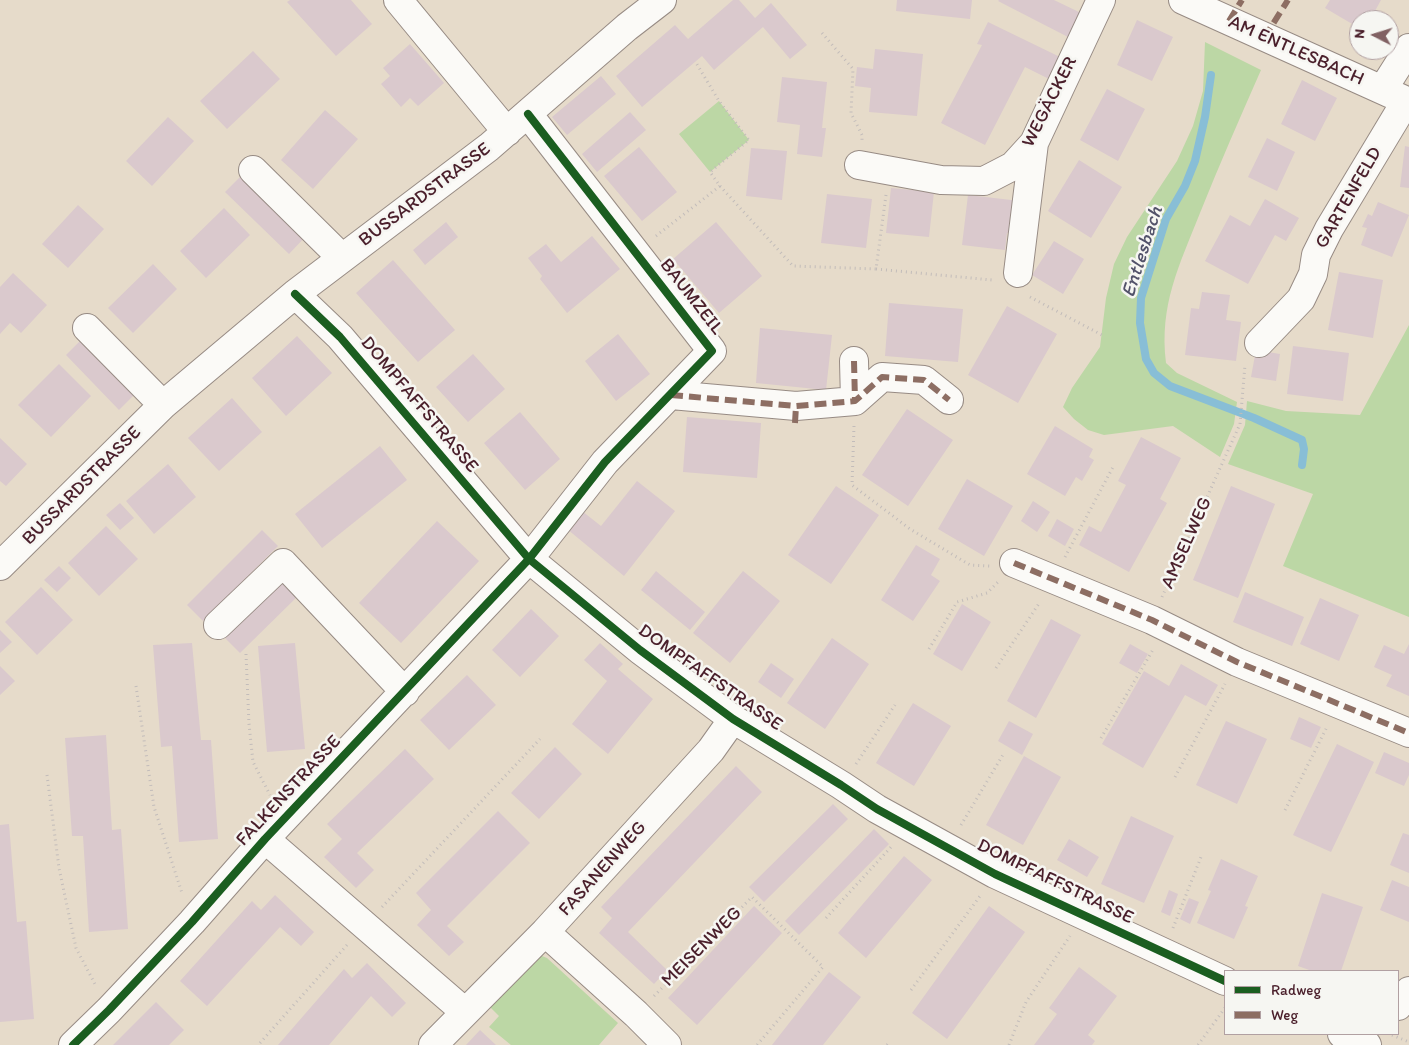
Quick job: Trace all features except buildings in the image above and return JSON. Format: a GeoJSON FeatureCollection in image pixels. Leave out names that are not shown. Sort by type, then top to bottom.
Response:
{"type":"FeatureCollection","features":[{"type":"Feature","properties":{"kind":"street","name":"BUSSARDSTRASSE"},"geometry":{"type":"LineString","coordinates":[[398,0],[508,132]]}},
{"type":"Feature","properties":{"kind":"street","name":"BUSSARDSTRASSE"},"geometry":{"type":"LineString","coordinates":[[0,566],[164,405],[295,294],[508,132],[627,27],[662,0]]}},
{"type":"Feature","properties":{"kind":"street","name":"WEGÄCKER"},"geometry":{"type":"LineString","coordinates":[[859,165],[941,180],[984,180],[1013,166],[1034,142],[1101,0]]}},
{"type":"Feature","properties":{"kind":"street","name":"AM ENTLESBACH"},"geometry":{"type":"LineString","coordinates":[[1183,0],[1399,97]]}},
{"type":"Feature","properties":{"kind":"street","name":"GARTENFELD"},"geometry":{"type":"LineString","coordinates":[[1259,343],[1301,299],[1313,274],[1316,255],[1399,97],[1409,48]]}},
{"type":"Feature","properties":{"kind":"street","name":"BAUMZEIL"},"geometry":{"type":"LineString","coordinates":[[528,114],[712,351],[605,462],[529,559]]}},
{"type":"Feature","properties":{"kind":"street"},"geometry":{"type":"LineString","coordinates":[[1014,283],[1034,142]]}},
{"type":"Feature","properties":{"kind":"street","name":"BUSSARDSTRASSE"},"geometry":{"type":"LineString","coordinates":[[254,170],[342,258]]}},
{"type":"Feature","properties":{"kind":"street","name":"DOMPFAFFSTRASSE"},"geometry":{"type":"LineString","coordinates":[[295,294],[340,337],[529,559],[640,650],[733,719],[842,785],[877,809],[995,874],[1224,980]]}},
{"type":"Feature","properties":{"kind":"street"},"geometry":{"type":"LineString","coordinates":[[87,328],[164,405]]}},
{"type":"Feature","properties":{"kind":"street"},"geometry":{"type":"LineString","coordinates":[[854,361],[855,401]]}},
{"type":"Feature","properties":{"kind":"street"},"geometry":{"type":"LineString","coordinates":[[671,395],[796,414],[855,401],[882,377],[924,380],[949,400]]}},
{"type":"Feature","properties":{"kind":"street","name":"FALKENSTRASSE"},"geometry":{"type":"LineString","coordinates":[[73,1045],[109,1010],[192,922],[274,829],[529,559]]}},
{"type":"Feature","properties":{"kind":"street"},"geometry":{"type":"LineString","coordinates":[[218,625],[283,563],[411,685]]}},
{"type":"Feature","properties":{"kind":"street"},"geometry":{"type":"LineString","coordinates":[[1016,564],[1159,624],[1237,662],[1409,733]]}},
{"type":"Feature","properties":{"kind":"street"},"geometry":{"type":"LineString","coordinates":[[359,617],[411,685]]}},
{"type":"Feature","properties":{"kind":"street","name":"FASANENWEG"},"geometry":{"type":"LineString","coordinates":[[433,1045],[545,932],[711,750],[733,719]]}},
{"type":"Feature","properties":{"kind":"street"},"geometry":{"type":"LineString","coordinates":[[274,829],[365,924],[465,1012]]}},
{"type":"Feature","properties":{"kind":"street"},"geometry":{"type":"LineString","coordinates":[[545,932],[636,1014],[667,1045]]}},
{"type":"Feature","properties":{"kind":"street"},"geometry":{"type":"LineString","coordinates":[[1399,1005],[1409,991]]}},
{"type":"Feature","properties":{"kind":"street"},"geometry":{"type":"LineString","coordinates":[[1344,1035],[1368,1045],[1376,1035]]}},
{"type":"Feature","properties":{"kind":"path"},"geometry":{"type":"LineString","coordinates":[[822,33],[853,69],[851,113],[862,135],[859,165]]}},
{"type":"Feature","properties":{"kind":"path"},"geometry":{"type":"LineString","coordinates":[[695,61],[719,101],[749,140],[710,172],[720,186],[793,266],[876,269],[1014,283],[1102,335]]}},
{"type":"Feature","properties":{"kind":"path"},"geometry":{"type":"LineString","coordinates":[[876,269],[887,185]]}},
{"type":"Feature","properties":{"kind":"path"},"geometry":{"type":"LineString","coordinates":[[636,252],[720,186]]}},
{"type":"Feature","properties":{"kind":"path"},"geometry":{"type":"LineString","coordinates":[[855,401],[852,485],[910,529],[970,565],[1016,564]]}},
{"type":"Feature","properties":{"kind":"path"},"geometry":{"type":"LineString","coordinates":[[996,668],[1032,616],[1113,467]]}},
{"type":"Feature","properties":{"kind":"path"},"geometry":{"type":"LineString","coordinates":[[929,649],[957,602],[987,593],[1016,564]]}},
{"type":"Feature","properties":{"kind":"path"},"geometry":{"type":"LineString","coordinates":[[1175,777],[1237,662]]}},
{"type":"Feature","properties":{"kind":"path"},"geometry":{"type":"LineString","coordinates":[[136,686],[154,807],[192,922]]}},
{"type":"Feature","properties":{"kind":"path"},"geometry":{"type":"LineString","coordinates":[[1285,810],[1338,704]]}},
{"type":"Feature","properties":{"kind":"path"},"geometry":{"type":"LineString","coordinates":[[842,785],[895,706]]}},
{"type":"Feature","properties":{"kind":"path"},"geometry":{"type":"LineString","coordinates":[[260,1043],[365,924],[540,739]]}},
{"type":"Feature","properties":{"kind":"path"},"geometry":{"type":"LineString","coordinates":[[48,775],[59,868],[76,948],[109,1010]]}},
{"type":"Feature","properties":{"kind":"path"},"geometry":{"type":"LineString","coordinates":[[826,918],[910,828]]}},
{"type":"Feature","properties":{"kind":"path"},"geometry":{"type":"LineString","coordinates":[[1164,952],[1201,857]]}},
{"type":"Feature","properties":{"kind":"path"},"geometry":{"type":"LineString","coordinates":[[1198,1045],[1224,1009]]}},
{"type":"Feature","properties":{"kind":"path"},"geometry":{"type":"LineString","coordinates":[[1392,1035],[1409,1042]]}},
{"type":"Feature","properties":{"kind":"green space"},"geometry":{"type":"Polygon","coordinates":[[[1205,42],[1261,70],[1222,159],[1178,268],[1165,323],[1166,363],[1177,373],[1237,402],[1234,424],[1220,457],[1173,426],[1104,435],[1088,430],[1063,407],[1072,388],[1100,347],[1106,298],[1114,264],[1127,237],[1177,161],[1193,126],[1203,91],[1205,42]]]}},
{"type":"Feature","properties":{"kind":"green space"},"geometry":{"type":"Polygon","coordinates":[[[719,101],[749,140],[710,172],[679,134],[719,101]]]}},
{"type":"Feature","properties":{"kind":"green space"},"geometry":{"type":"Polygon","coordinates":[[[1409,325],[1409,617],[1283,566],[1313,494],[1228,464],[1245,425],[1247,401],[1286,411],[1360,415],[1409,325]]]}},
{"type":"Feature","properties":{"kind":"green space"},"geometry":{"type":"Polygon","coordinates":[[[542,956],[547,958],[618,1023],[599,1045],[511,1045],[489,1027],[499,1016],[488,1005],[535,958],[542,956]]]}},
{"type":"Feature","properties":{"kind":"waterway","name":"Entlesbach"},"geometry":{"type":"LineString","coordinates":[[1211,75],[1205,117],[1195,161],[1185,186],[1166,219],[1141,298],[1140,323],[1146,359],[1154,373],[1170,386],[1254,418],[1302,440],[1304,449],[1302,465]]}},
{"type":"Feature","properties":{"kind":"marked path"},"geometry":{"type":"LineString","coordinates":[[1229,21],[1242,0]]}},
{"type":"Feature","properties":{"kind":"marked path"},"geometry":{"type":"LineString","coordinates":[[1264,38],[1288,0]]}},
{"type":"Feature","properties":{"kind":"marked path"},"geometry":{"type":"LineString","coordinates":[[854,361],[855,401]]}},
{"type":"Feature","properties":{"kind":"marked path"},"geometry":{"type":"LineString","coordinates":[[671,395],[796,406],[855,401],[882,377],[924,380],[949,400]]}},
{"type":"Feature","properties":{"kind":"marked path"},"geometry":{"type":"LineString","coordinates":[[795,423],[796,406]]}},
{"type":"Feature","properties":{"kind":"marked path"},"geometry":{"type":"LineString","coordinates":[[1014,563],[1152,620],[1237,662],[1409,733]]}},
{"type":"Feature","properties":{"kind":"cycle path"},"geometry":{"type":"LineString","coordinates":[[73,1045],[109,1010],[192,922],[265,839],[529,559],[605,462],[712,351],[528,114]]}},
{"type":"Feature","properties":{"kind":"cycle path"},"geometry":{"type":"LineString","coordinates":[[295,294],[340,337],[529,559],[640,650],[733,719],[877,809],[995,874],[1224,981]]}}]}
